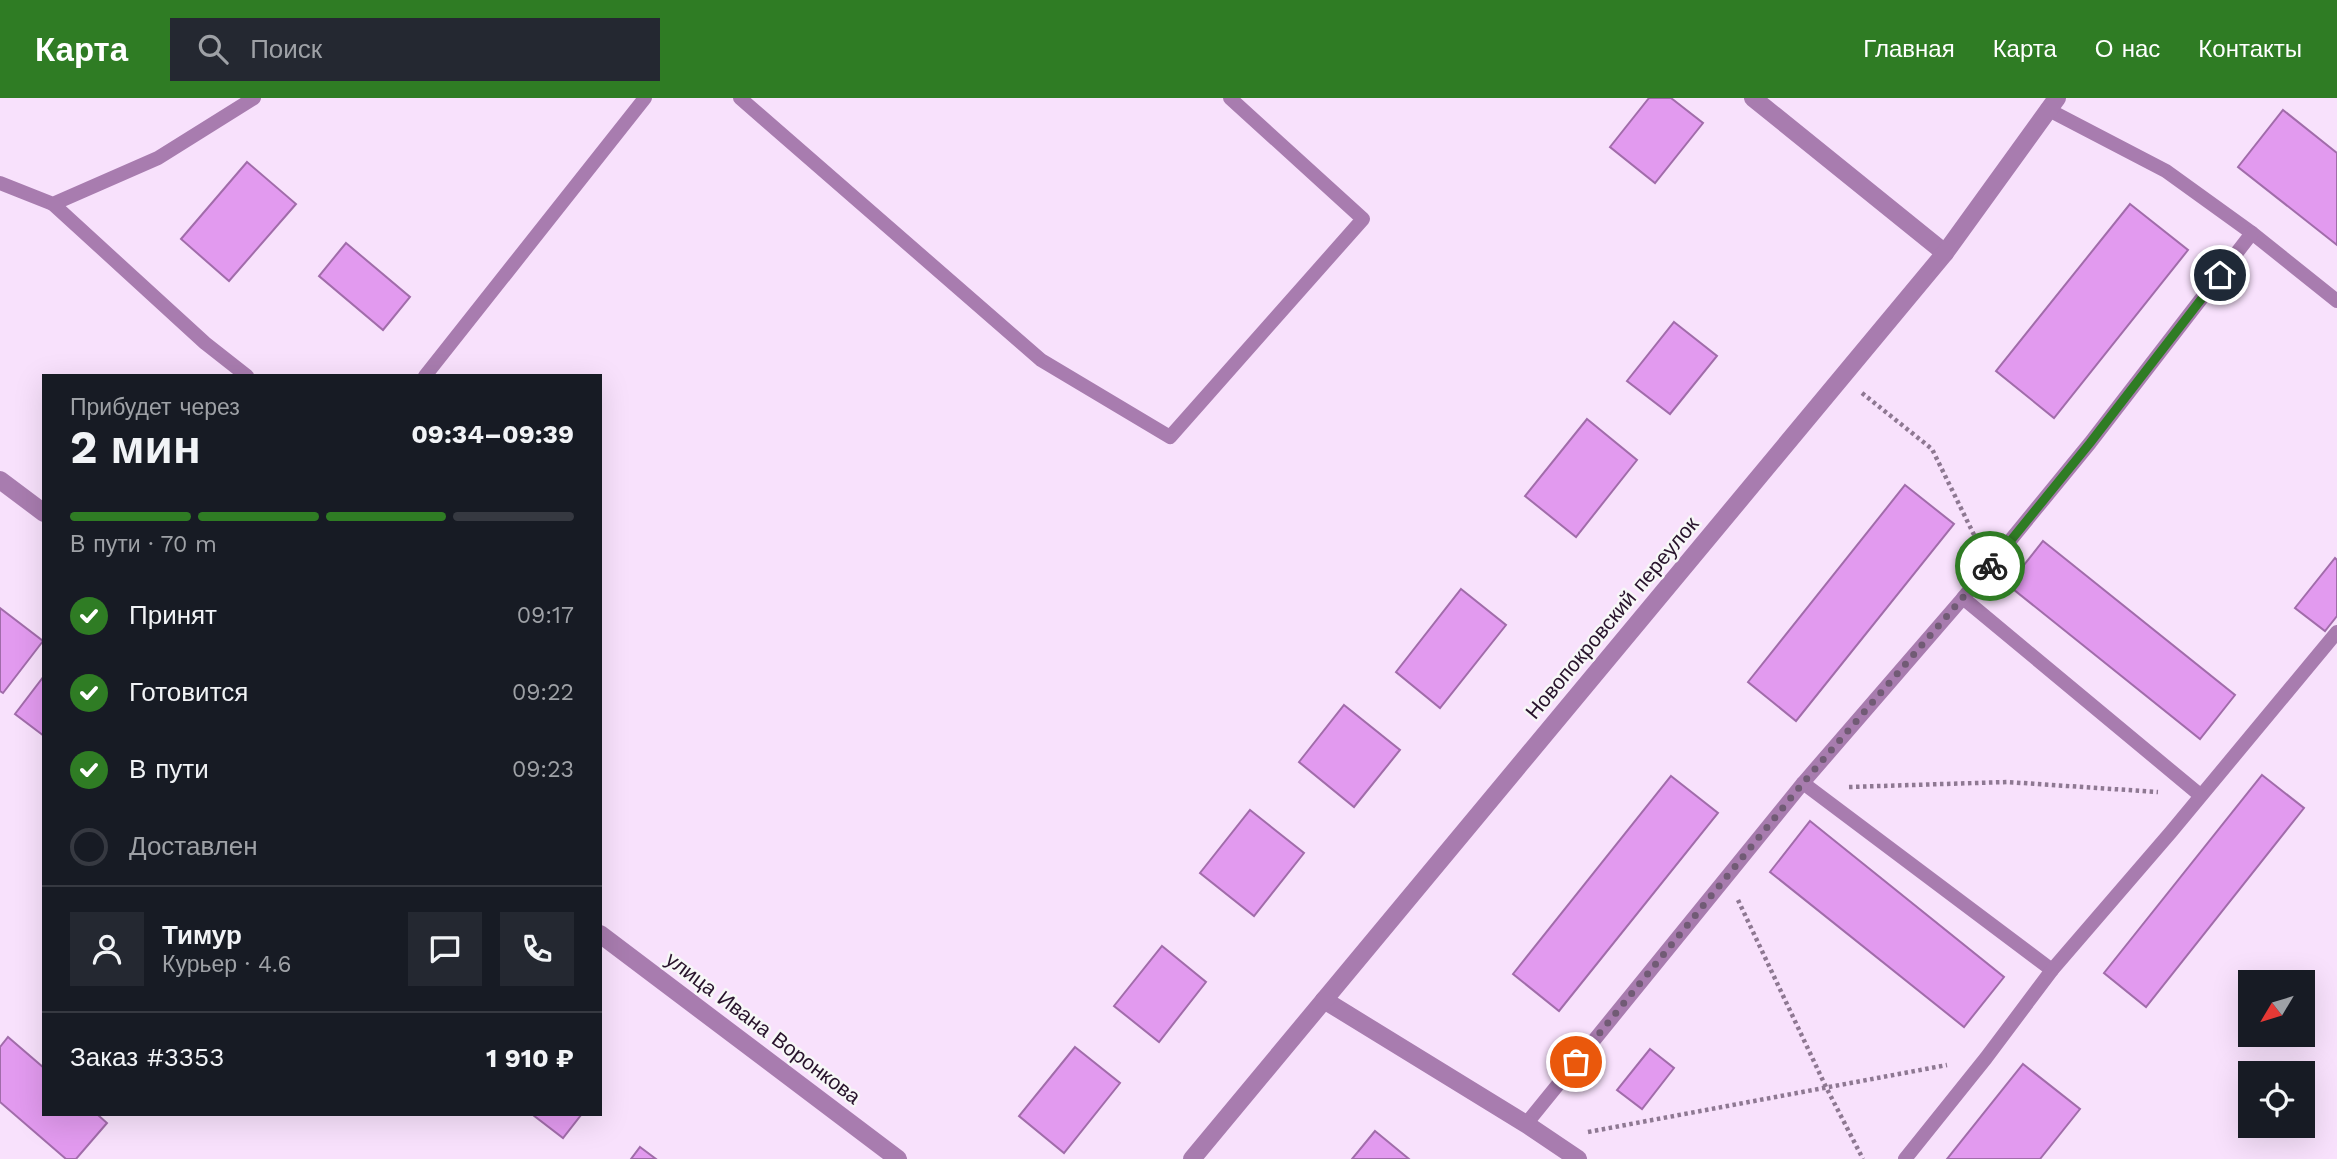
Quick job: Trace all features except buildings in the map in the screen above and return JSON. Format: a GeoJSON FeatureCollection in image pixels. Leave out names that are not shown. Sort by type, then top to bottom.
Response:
{"type":"FeatureCollection","features":[{"type":"Feature","properties":{"kind":"street"},"geometry":{"type":"LineString","coordinates":[[1753,98],[1945,253]]}},
{"type":"Feature","properties":{"kind":"street","name":"Новопокровский переулок"},"geometry":{"type":"LineString","coordinates":[[1192,1159],[1945,253],[2052,104]]}},
{"type":"Feature","properties":{"kind":"street"},"geometry":{"type":"LineString","coordinates":[[0,480],[42,512]]}},
{"type":"Feature","properties":{"kind":"street","name":"улица Ивана Воронкова"},"geometry":{"type":"LineString","coordinates":[[602,936],[898,1159]]}},
{"type":"Feature","properties":{"kind":"street"},"geometry":{"type":"LineString","coordinates":[[1324,1000],[1578,1159]]}},
{"type":"Feature","properties":{"kind":"lane"},"geometry":{"type":"LineString","coordinates":[[53,204],[158,158],[254,98]]}},
{"type":"Feature","properties":{"kind":"lane"},"geometry":{"type":"LineString","coordinates":[[427,374],[645,98]]}},
{"type":"Feature","properties":{"kind":"lane"},"geometry":{"type":"LineString","coordinates":[[740,98],[1041,360],[1170,438],[1363,219],[1230,98]]}},
{"type":"Feature","properties":{"kind":"lane"},"geometry":{"type":"LineString","coordinates":[[2052,104],[2166,171],[2252,233],[2337,301]]}},
{"type":"Feature","properties":{"kind":"lane"},"geometry":{"type":"LineString","coordinates":[[0,183],[53,204],[205,343],[244,374]]}},
{"type":"Feature","properties":{"kind":"lane"},"geometry":{"type":"LineString","coordinates":[[1526,1124],[1727,877],[1990,566],[2090,443],[2252,233]]}},
{"type":"Feature","properties":{"kind":"lane"},"geometry":{"type":"LineString","coordinates":[[1963,598],[2200,795]]}},
{"type":"Feature","properties":{"kind":"lane"},"geometry":{"type":"LineString","coordinates":[[1905,1159],[2052,970],[2337,632]]}},
{"type":"Feature","properties":{"kind":"lane"},"geometry":{"type":"LineString","coordinates":[[1806,786],[2052,970]]}},
{"type":"Feature","properties":{"kind":"path"},"geometry":{"type":"LineString","coordinates":[[1842,376],[1931,449],[1990,566]]}},
{"type":"Feature","properties":{"kind":"path"},"geometry":{"type":"LineString","coordinates":[[1806,786],[2007,782],[2200,795]]}},
{"type":"Feature","properties":{"kind":"path"},"geometry":{"type":"LineString","coordinates":[[1727,877],[1863,1159]]}},
{"type":"Feature","properties":{"kind":"path"},"geometry":{"type":"LineString","coordinates":[[1547,1140],[1986,1058]]}},
{"type":"Feature","properties":{"kind":"way so far"},"geometry":{"type":"LineString","coordinates":[[1576,1062],[1803,783],[1990,566]]}},
{"type":"Feature","properties":{"kind":"route"},"geometry":{"type":"LineString","coordinates":[[1990,566],[2090,443],[2220,275]]}}]}
